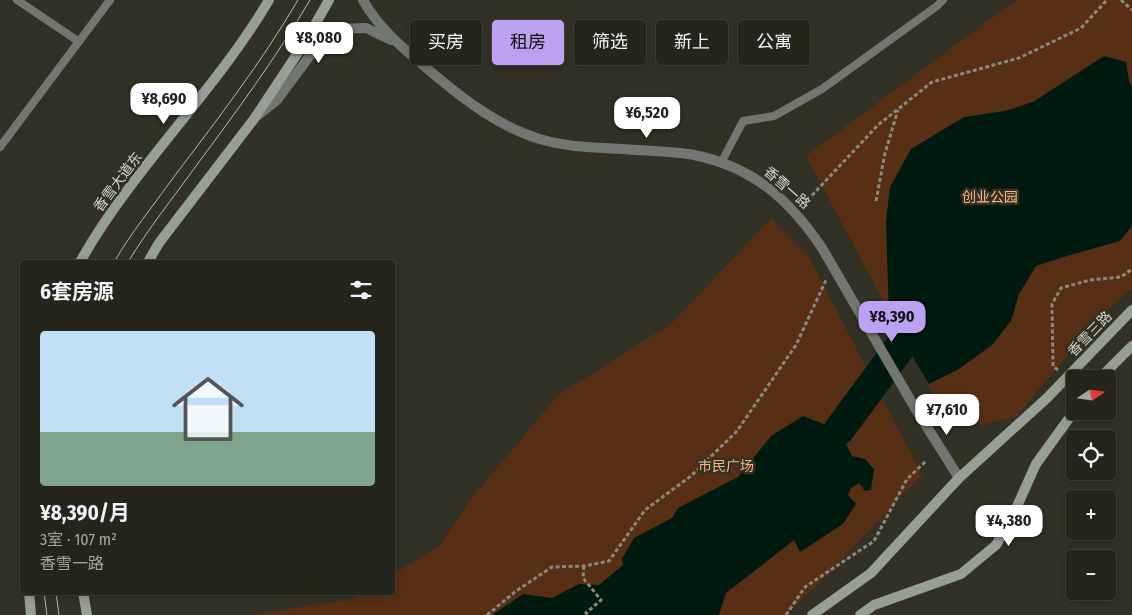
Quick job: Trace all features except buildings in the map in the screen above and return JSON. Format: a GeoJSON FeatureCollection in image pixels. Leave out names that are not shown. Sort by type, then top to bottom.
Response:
{"type":"FeatureCollection","features":[{"type":"Feature","properties":{"kind":"street","name":"香雪大道东"},"geometry":{"type":"LineString","coordinates":[[81,260],[113,210],[233,55],[269,0]]}},
{"type":"Feature","properties":{"kind":"street"},"geometry":{"type":"LineString","coordinates":[[149,260],[159,243],[254,119],[305,42],[329,0]]}},
{"type":"Feature","properties":{"kind":"street"},"geometry":{"type":"LineString","coordinates":[[363,0],[369,11],[397,43]]}},
{"type":"Feature","properties":{"kind":"street"},"geometry":{"type":"LineString","coordinates":[[254,119],[277,100],[322,38],[335,29],[366,28],[397,43]]}},
{"type":"Feature","properties":{"kind":"street","name":"香雪一路"},"geometry":{"type":"LineString","coordinates":[[397,43],[444,82],[482,110],[513,129],[546,141],[578,146],[693,155],[750,174],[770,189],[806,224],[915,408],[959,478]]}},
{"type":"Feature","properties":{"kind":"street","name":"香雪三路"},"geometry":{"type":"LineString","coordinates":[[812,615],[871,573],[959,478],[1047,398],[1132,310]]}},
{"type":"Feature","properties":{"kind":"street"},"geometry":{"type":"LineString","coordinates":[[1108,370],[1132,346]]}},
{"type":"Feature","properties":{"kind":"street"},"geometry":{"type":"LineString","coordinates":[[860,615],[874,605],[961,574],[996,545],[1014,513],[1036,464],[1068,420]]}},
{"type":"Feature","properties":{"kind":"street"},"geometry":{"type":"LineString","coordinates":[[29,595],[29,612]]}},
{"type":"Feature","properties":{"kind":"street"},"geometry":{"type":"LineString","coordinates":[[84,595],[87,615]]}},
{"type":"Feature","properties":{"kind":"lane"},"geometry":{"type":"LineString","coordinates":[[17,0],[78,41]]}},
{"type":"Feature","properties":{"kind":"lane"},"geometry":{"type":"LineString","coordinates":[[0,147],[110,0]]}},
{"type":"Feature","properties":{"kind":"lane"},"geometry":{"type":"LineString","coordinates":[[721,163],[743,121],[774,116],[822,89],[943,0]]}},
{"type":"Feature","properties":{"kind":"path"},"geometry":{"type":"LineString","coordinates":[[796,213],[878,125],[932,82],[1019,58],[1081,28],[1106,0]]}},
{"type":"Feature","properties":{"kind":"path"},"geometry":{"type":"LineString","coordinates":[[1120,0],[1132,10]]}},
{"type":"Feature","properties":{"kind":"path"},"geometry":{"type":"LineString","coordinates":[[876,201],[885,153],[898,109]]}},
{"type":"Feature","properties":{"kind":"path"},"geometry":{"type":"LineString","coordinates":[[487,615],[516,591],[552,567],[584,566],[609,561],[645,510],[691,476],[738,431],[796,345],[832,266]]}},
{"type":"Feature","properties":{"kind":"path"},"geometry":{"type":"LineString","coordinates":[[1060,373],[1053,366],[1052,304],[1061,288],[1090,280],[1121,277],[1132,268]]}},
{"type":"Feature","properties":{"kind":"path"},"geometry":{"type":"LineString","coordinates":[[786,615],[804,587],[874,541],[907,479],[926,461]]}},
{"type":"Feature","properties":{"kind":"path"},"geometry":{"type":"LineString","coordinates":[[584,566],[583,578],[601,600],[586,613],[588,615]]}},
{"type":"Feature","properties":{"kind":"green space","name":"创业公园"},"geometry":{"type":"Polygon","coordinates":[[[1016,0],[1132,0],[1132,289],[1102,314],[1017,416],[980,425],[939,405],[806,156],[1016,0]]]}},
{"type":"Feature","properties":{"kind":"green space","name":"市民广场"},"geometry":{"type":"Polygon","coordinates":[[[771,218],[808,255],[922,475],[816,587],[785,615],[251,615],[352,599],[359,595],[395,595],[395,573],[439,546],[470,500],[558,395],[672,323],[771,218]]]}},
{"type":"Feature","properties":{"kind":"shaded area"},"geometry":{"type":"Polygon","coordinates":[[[1104,56],[1126,62],[1129,81],[1132,87],[1132,226],[1120,241],[1036,266],[1019,294],[1011,321],[992,345],[959,369],[929,384],[889,318],[886,222],[890,187],[911,149],[964,117],[1005,111],[1033,102],[1104,56]]]}},
{"type":"Feature","properties":{"kind":"shaded area"},"geometry":{"type":"Polygon","coordinates":[[[803,416],[839,430],[852,456],[865,459],[874,469],[871,490],[865,491],[859,483],[851,488],[848,495],[856,504],[843,524],[800,552],[794,540],[726,593],[719,615],[492,615],[523,594],[552,598],[579,584],[599,585],[623,565],[622,559],[634,538],[672,518],[678,508],[738,477],[771,436],[803,416]]]}},
{"type":"Feature","properties":{"kind":"waterway"},"geometry":{"type":"LineString","coordinates":[[839,430],[904,342]]}},
{"type":"Feature","properties":{"kind":"tram line"},"geometry":{"type":"LineString","coordinates":[[115,260],[142,220],[254,69],[298,0]]}},
{"type":"Feature","properties":{"kind":"tram line"},"geometry":{"type":"LineString","coordinates":[[129,260],[255,84],[310,0]]}},
{"type":"Feature","properties":{"kind":"tram line"},"geometry":{"type":"LineString","coordinates":[[44,595],[47,615]]}},
{"type":"Feature","properties":{"kind":"tram line"},"geometry":{"type":"LineString","coordinates":[[56,595],[59,615]]}}]}
